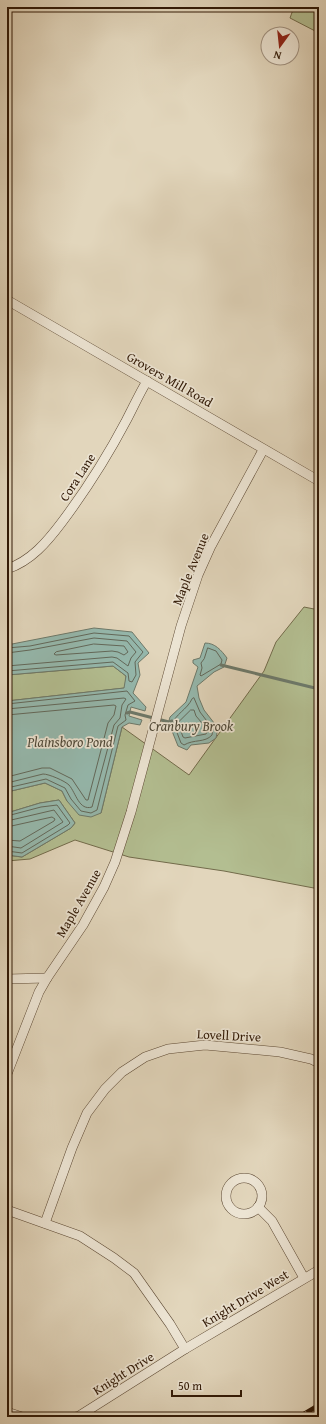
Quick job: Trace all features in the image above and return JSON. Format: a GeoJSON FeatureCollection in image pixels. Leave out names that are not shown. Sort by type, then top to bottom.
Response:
{"type":"FeatureCollection","features":[{"type":"Feature","properties":{"kind":"street","name":"Grovers Mill Road"},"geometry":{"type":"LineString","coordinates":[[7,300],[263,450],[319,481]]}},
{"type":"Feature","properties":{"kind":"street","name":"Cora Lane"},"geometry":{"type":"LineString","coordinates":[[7,569],[22,563],[33,555],[48,540],[75,504],[126,422],[147,381]]}},
{"type":"Feature","properties":{"kind":"street","name":"Maple Avenue"},"geometry":{"type":"LineString","coordinates":[[7,1074],[33,1006],[46,978],[83,925],[114,866],[131,812],[181,626],[198,575],[211,546],[263,450]]}},
{"type":"Feature","properties":{"kind":"street"},"geometry":{"type":"LineString","coordinates":[[7,980],[46,978]]}},
{"type":"Feature","properties":{"kind":"street","name":"Lovell Drive"},"geometry":{"type":"LineString","coordinates":[[45,1223],[72,1148],[87,1113],[110,1083],[122,1072],[146,1057],[168,1049],[205,1045],[280,1052],[311,1059],[319,1063]]}},
{"type":"Feature","properties":{"kind":"street"},"geometry":{"type":"LineString","coordinates":[[258,1207],[272,1221],[304,1278]]}},
{"type":"Feature","properties":{"kind":"street"},"geometry":{"type":"LineString","coordinates":[[7,1210],[80,1236],[134,1273],[170,1324],[185,1349]]}},
{"type":"Feature","properties":{"kind":"street","name":"Knight Drive West"},"geometry":{"type":"LineString","coordinates":[[185,1349],[319,1270]]}},
{"type":"Feature","properties":{"kind":"street","name":"Knight Drive"},"geometry":{"type":"LineString","coordinates":[[75,1417],[86,1412],[185,1349]]}},
{"type":"Feature","properties":{"kind":"street"},"geometry":{"type":"LineString","coordinates":[[7,1412],[22,1417]]}},
{"type":"Feature","properties":{"kind":"green space"},"geometry":{"type":"Polygon","coordinates":[[[294,7],[319,7],[319,33],[290,18],[294,7]]]}},
{"type":"Feature","properties":{"kind":"green space"},"geometry":{"type":"Polygon","coordinates":[[[304,607],[319,610],[319,889],[224,871],[129,857],[75,840],[30,859],[7,861],[7,855],[22,857],[71,828],[75,823],[59,800],[40,803],[7,813],[7,792],[45,783],[62,791],[67,801],[101,813],[122,727],[189,775],[264,671],[276,642],[304,607]]]}},
{"type":"Feature","properties":{"kind":"green space"},"geometry":{"type":"Polygon","coordinates":[[[113,666],[126,676],[125,688],[7,701],[7,675],[113,666]]]}},
{"type":"Feature","properties":{"kind":"water","name":"Plainsboro Pond"},"geometry":{"type":"Polygon","coordinates":[[[94,628],[132,632],[149,653],[138,663],[140,675],[133,693],[146,707],[145,711],[131,707],[129,716],[142,720],[140,725],[129,723],[122,727],[101,813],[91,817],[79,815],[67,801],[62,791],[45,783],[7,792],[7,701],[124,688],[126,676],[113,666],[7,675],[7,645],[94,628]]]}},
{"type":"Feature","properties":{"kind":"water","name":"Cranbury Brook"},"geometry":{"type":"Polygon","coordinates":[[[205,643],[215,646],[227,658],[224,667],[214,672],[197,686],[199,698],[204,710],[218,728],[216,738],[209,743],[191,745],[187,750],[178,746],[172,731],[167,728],[170,717],[186,702],[198,667],[193,663],[193,660],[200,658],[205,643]]]}},
{"type":"Feature","properties":{"kind":"water"},"geometry":{"type":"Polygon","coordinates":[[[59,800],[75,823],[71,828],[22,857],[7,855],[7,813],[40,803],[59,800]]]}},
{"type":"Feature","properties":{"kind":"waterway","name":"Cranbury Brook"},"geometry":{"type":"LineString","coordinates":[[221,665],[319,689]]}},
{"type":"Feature","properties":{"kind":"waterway","name":"Cranbury Brook"},"geometry":{"type":"LineString","coordinates":[[127,713],[130,712],[169,722],[172,721]]}},
{"type":"Feature","properties":{"kind":"railway"},"geometry":{"type":"LineString","coordinates":[[299,1417],[319,1405]]}}]}
